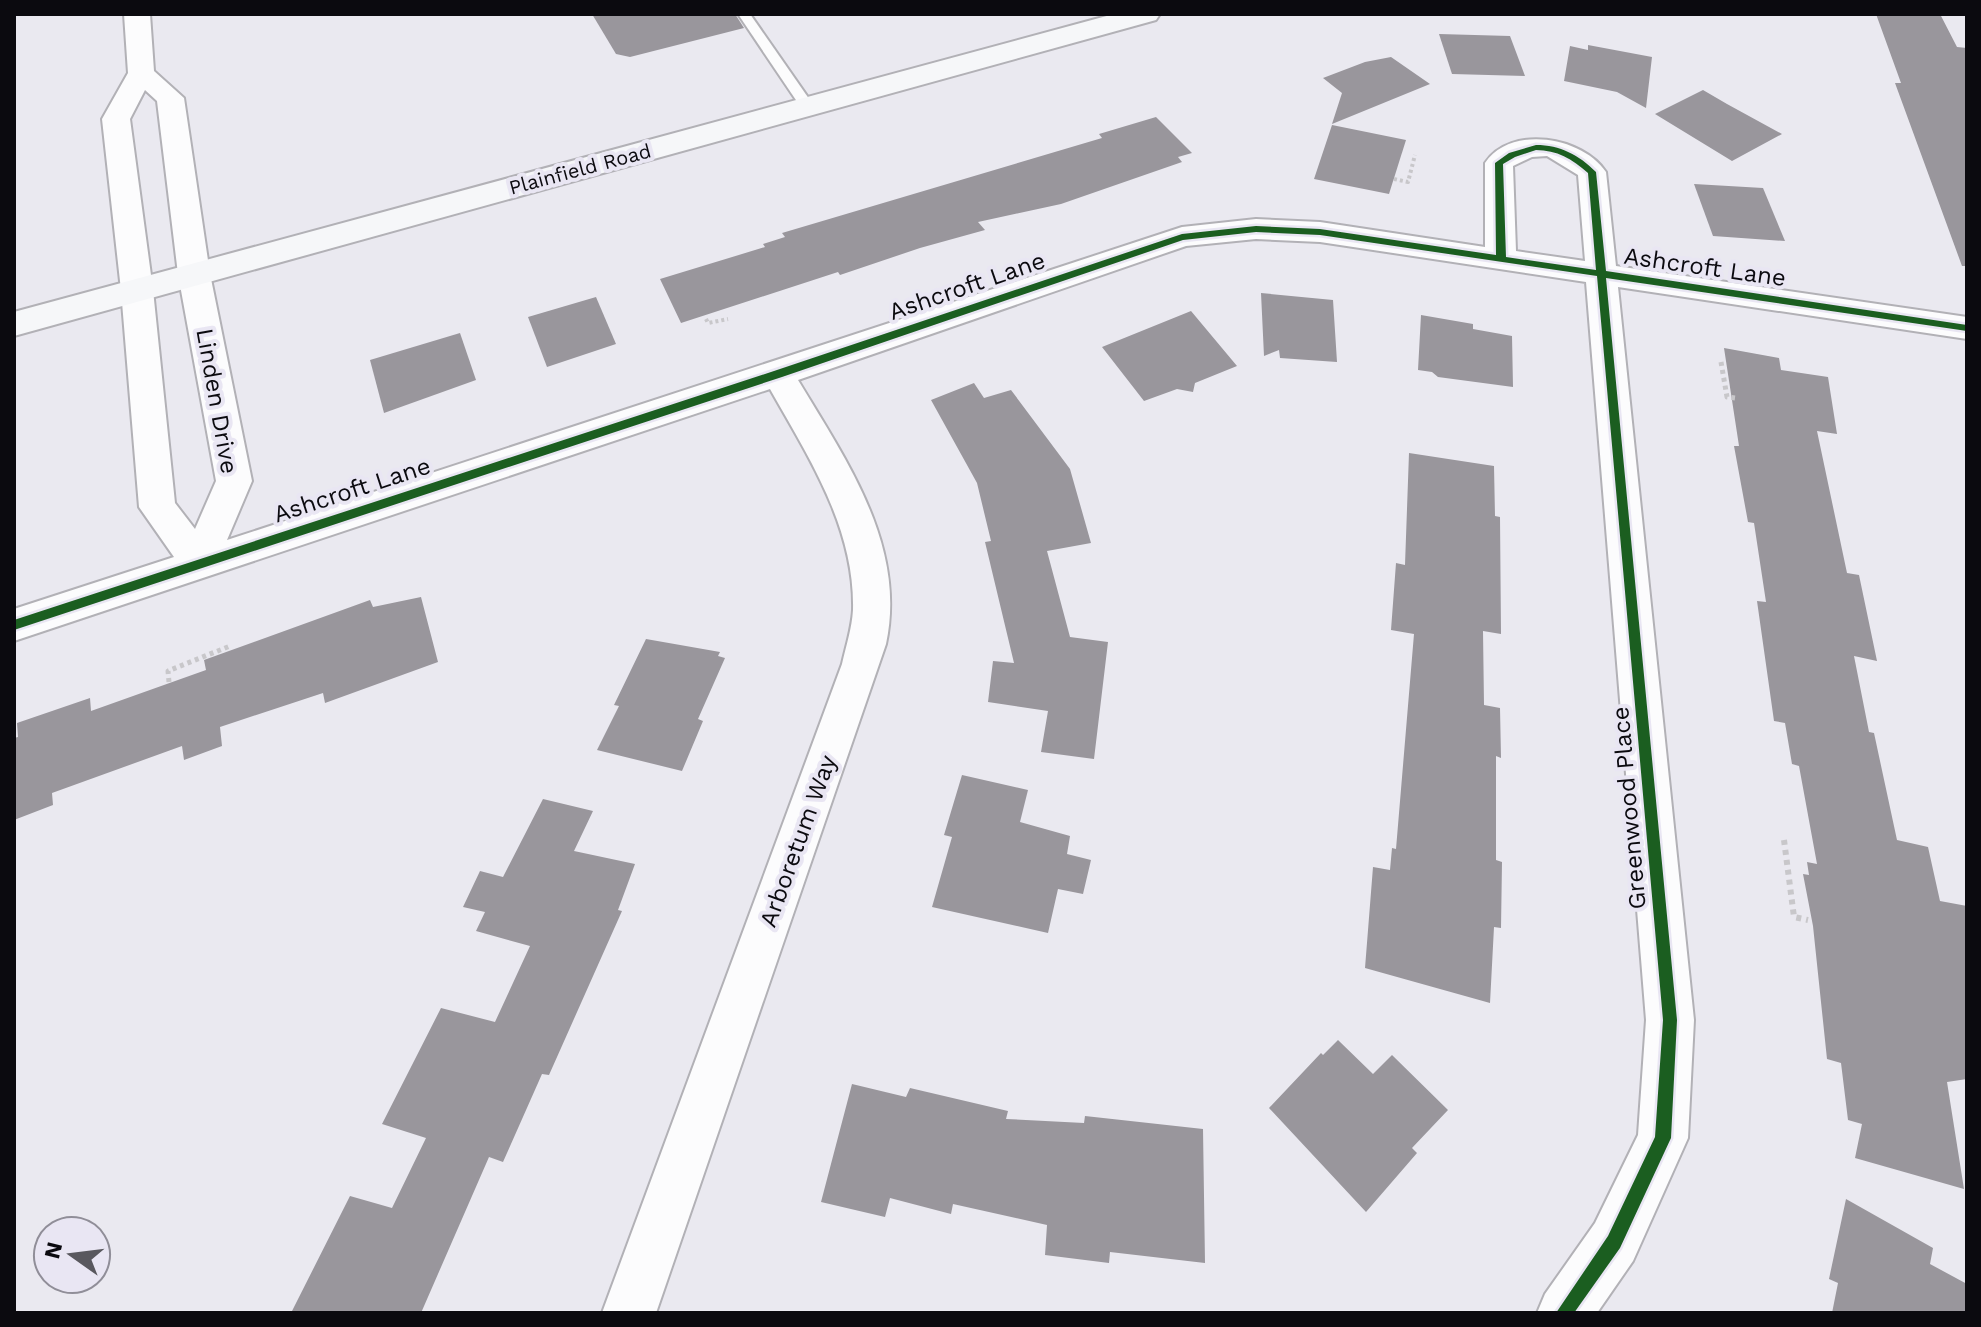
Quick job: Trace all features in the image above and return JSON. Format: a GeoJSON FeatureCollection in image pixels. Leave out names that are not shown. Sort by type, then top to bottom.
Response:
{"type":"FeatureCollection","features":[{"type":"Feature","properties":{"kind":"main road","name":"Plainfield Road"},"geometry":{"type":"LineString","coordinates":[[14,324],[1146,14]]}},
{"type":"Feature","properties":{"kind":"street"},"geometry":{"type":"LineString","coordinates":[[137,14],[141,73],[116,119],[137,290],[157,507],[199,562]]}},
{"type":"Feature","properties":{"kind":"street","name":"Linden Drive"},"geometry":{"type":"LineString","coordinates":[[141,73],[170,98],[194,274],[234,481],[199,562]]}},
{"type":"Feature","properties":{"kind":"street","name":"Greenwood Place"},"geometry":{"type":"LineString","coordinates":[[1501,259],[1499,163],[1518,149],[1547,147],[1574,155],[1592,172],[1670,1020],[1663,1138],[1614,1242],[1564,1313]]}},
{"type":"Feature","properties":{"kind":"street","name":"Ashcroft Lane"},"geometry":{"type":"LineString","coordinates":[[14,625],[778,374],[1182,237],[1256,229],[1320,232],[1967,328]]}},
{"type":"Feature","properties":{"kind":"street","name":"Arboretum Way"},"geometry":{"type":"LineString","coordinates":[[629,1313],[857,679],[868,636],[872,607],[870,574],[858,523],[840,484],[778,374]]}},
{"type":"Feature","properties":{"kind":"lane"},"geometry":{"type":"LineString","coordinates":[[744,14],[807,106]]}},
{"type":"Feature","properties":{"kind":"path"},"geometry":{"type":"LineString","coordinates":[[1394,179],[1408,182],[1415,155]]}},
{"type":"Feature","properties":{"kind":"path"},"geometry":{"type":"LineString","coordinates":[[706,319],[708,323],[728,319]]}},
{"type":"Feature","properties":{"kind":"path"},"geometry":{"type":"LineString","coordinates":[[1721,362],[1727,397],[1735,398]]}},
{"type":"Feature","properties":{"kind":"path"},"geometry":{"type":"LineString","coordinates":[[169,682],[168,671],[230,646]]}},
{"type":"Feature","properties":{"kind":"path"},"geometry":{"type":"LineString","coordinates":[[1784,840],[1794,917],[1808,920]]}},
{"type":"Feature","properties":{"kind":"building"},"geometry":{"type":"Polygon","coordinates":[[[592,14],[735,14],[744,28],[630,57],[616,54],[592,14]]]}},
{"type":"Feature","properties":{"kind":"building"},"geometry":{"type":"Polygon","coordinates":[[[1876,14],[1940,14],[1957,47],[1967,48],[1967,266],[1962,266],[1895,83],[1901,83],[1876,14]]]}},
{"type":"Feature","properties":{"kind":"building"},"geometry":{"type":"Polygon","coordinates":[[[1439,34],[1510,36],[1525,76],[1452,74],[1439,34]]]}},
{"type":"Feature","properties":{"kind":"building"},"geometry":{"type":"Polygon","coordinates":[[[1588,45],[1652,57],[1646,108],[1617,92],[1564,81],[1570,46],[1588,50],[1588,45]]]}},
{"type":"Feature","properties":{"kind":"building"},"geometry":{"type":"Polygon","coordinates":[[[1391,57],[1430,84],[1332,124],[1342,93],[1323,78],[1365,62],[1391,57]]]}},
{"type":"Feature","properties":{"kind":"building"},"geometry":{"type":"Polygon","coordinates":[[[1703,90],[1782,134],[1732,161],[1655,114],[1703,90]]]}},
{"type":"Feature","properties":{"kind":"building"},"geometry":{"type":"Polygon","coordinates":[[[1156,117],[1192,153],[1178,157],[1182,162],[1061,204],[978,222],[985,230],[840,275],[838,272],[681,323],[660,279],[765,247],[763,244],[785,237],[782,233],[1102,138],[1099,134],[1156,117]]]}},
{"type":"Feature","properties":{"kind":"building"},"geometry":{"type":"Polygon","coordinates":[[[1332,125],[1406,140],[1389,194],[1314,179],[1332,125]]]}},
{"type":"Feature","properties":{"kind":"building"},"geometry":{"type":"Polygon","coordinates":[[[1694,184],[1763,188],[1785,241],[1713,236],[1694,184]]]}},
{"type":"Feature","properties":{"kind":"building"},"geometry":{"type":"Polygon","coordinates":[[[1261,293],[1333,300],[1337,362],[1280,358],[1279,350],[1264,356],[1261,293]]]}},
{"type":"Feature","properties":{"kind":"building"},"geometry":{"type":"Polygon","coordinates":[[[596,297],[616,344],[547,367],[528,317],[596,297]]]}},
{"type":"Feature","properties":{"kind":"building"},"geometry":{"type":"Polygon","coordinates":[[[1191,311],[1237,366],[1195,383],[1193,392],[1177,389],[1144,401],[1102,347],[1191,311]]]}},
{"type":"Feature","properties":{"kind":"building"},"geometry":{"type":"Polygon","coordinates":[[[1421,315],[1473,324],[1473,329],[1512,336],[1513,387],[1438,377],[1432,372],[1418,370],[1421,315]]]}},
{"type":"Feature","properties":{"kind":"building"},"geometry":{"type":"Polygon","coordinates":[[[460,333],[476,380],[384,413],[370,360],[460,333]]]}},
{"type":"Feature","properties":{"kind":"building"},"geometry":{"type":"Polygon","coordinates":[[[1724,348],[1779,358],[1781,370],[1828,377],[1837,434],[1817,431],[1847,573],[1859,575],[1877,661],[1854,656],[1869,732],[1874,733],[1897,840],[1928,847],[1940,901],[1967,906],[1967,1079],[1947,1082],[1964,1189],[1855,1158],[1862,1124],[1848,1120],[1841,1063],[1827,1059],[1813,926],[1803,874],[1809,875],[1807,862],[1817,864],[1799,766],[1792,764],[1785,723],[1774,721],[1757,601],[1766,602],[1754,523],[1748,522],[1734,446],[1739,446],[1724,348]]]}},
{"type":"Feature","properties":{"kind":"building"},"geometry":{"type":"Polygon","coordinates":[[[974,383],[984,398],[1011,390],[1070,469],[1091,543],[1047,551],[1070,637],[1108,642],[1094,759],[1041,752],[1048,711],[988,702],[993,661],[1014,663],[985,542],[991,541],[977,483],[931,400],[974,383]]]}},
{"type":"Feature","properties":{"kind":"building"},"geometry":{"type":"Polygon","coordinates":[[[1409,453],[1494,466],[1495,516],[1500,517],[1501,634],[1483,631],[1484,705],[1500,708],[1501,758],[1496,756],[1496,860],[1502,862],[1501,928],[1494,927],[1490,1003],[1365,968],[1373,867],[1390,870],[1392,848],[1396,849],[1414,634],[1391,630],[1396,563],[1405,565],[1409,453]]]}},
{"type":"Feature","properties":{"kind":"building"},"geometry":{"type":"Polygon","coordinates":[[[421,597],[438,662],[325,703],[323,693],[220,727],[222,746],[184,760],[182,746],[52,793],[53,805],[14,820],[14,738],[18,737],[17,723],[90,698],[91,711],[206,670],[204,660],[370,600],[373,607],[421,597]]]}},
{"type":"Feature","properties":{"kind":"building"},"geometry":{"type":"Polygon","coordinates":[[[646,639],[720,652],[718,656],[725,658],[698,719],[703,721],[682,771],[597,750],[619,706],[614,705],[646,639]]]}},
{"type":"Feature","properties":{"kind":"building"},"geometry":{"type":"Polygon","coordinates":[[[962,775],[1028,790],[1020,822],[1070,836],[1067,854],[1091,860],[1083,894],[1058,889],[1048,933],[932,907],[952,837],[944,835],[962,775]]]}},
{"type":"Feature","properties":{"kind":"building"},"geometry":{"type":"Polygon","coordinates":[[[543,799],[593,811],[574,851],[635,864],[618,910],[622,911],[549,1075],[542,1074],[503,1162],[489,1157],[421,1313],[291,1313],[350,1196],[392,1208],[426,1138],[382,1124],[441,1008],[495,1022],[530,946],[476,931],[485,912],[463,907],[480,871],[503,877],[543,799]]]}},
{"type":"Feature","properties":{"kind":"building"},"geometry":{"type":"Polygon","coordinates":[[[1338,1040],[1373,1074],[1392,1055],[1448,1110],[1412,1148],[1417,1153],[1366,1212],[1269,1108],[1321,1053],[1323,1055],[1338,1040]]]}},
{"type":"Feature","properties":{"kind":"building"},"geometry":{"type":"Polygon","coordinates":[[[852,1084],[906,1097],[910,1088],[1008,1111],[1006,1119],[1084,1123],[1085,1116],[1203,1129],[1205,1263],[1110,1252],[1109,1263],[1045,1255],[1047,1225],[953,1204],[951,1214],[890,1198],[885,1217],[821,1202],[852,1084]]]}},
{"type":"Feature","properties":{"kind":"building"},"geometry":{"type":"Polygon","coordinates":[[[1846,1199],[1933,1248],[1930,1264],[1967,1284],[1967,1313],[1832,1313],[1838,1283],[1829,1279],[1846,1199]]]}},
{"type":"Feature","properties":{"kind":"cycle path"},"geometry":{"type":"LineString","coordinates":[[1501,259],[1499,163],[1524,150],[1547,148],[1570,155],[1592,172],[1670,1020],[1663,1138],[1614,1242],[1564,1313]]}},
{"type":"Feature","properties":{"kind":"cycle path"},"geometry":{"type":"LineString","coordinates":[[14,625],[778,374],[1182,237],[1256,229],[1320,232],[1967,328]]}}]}
